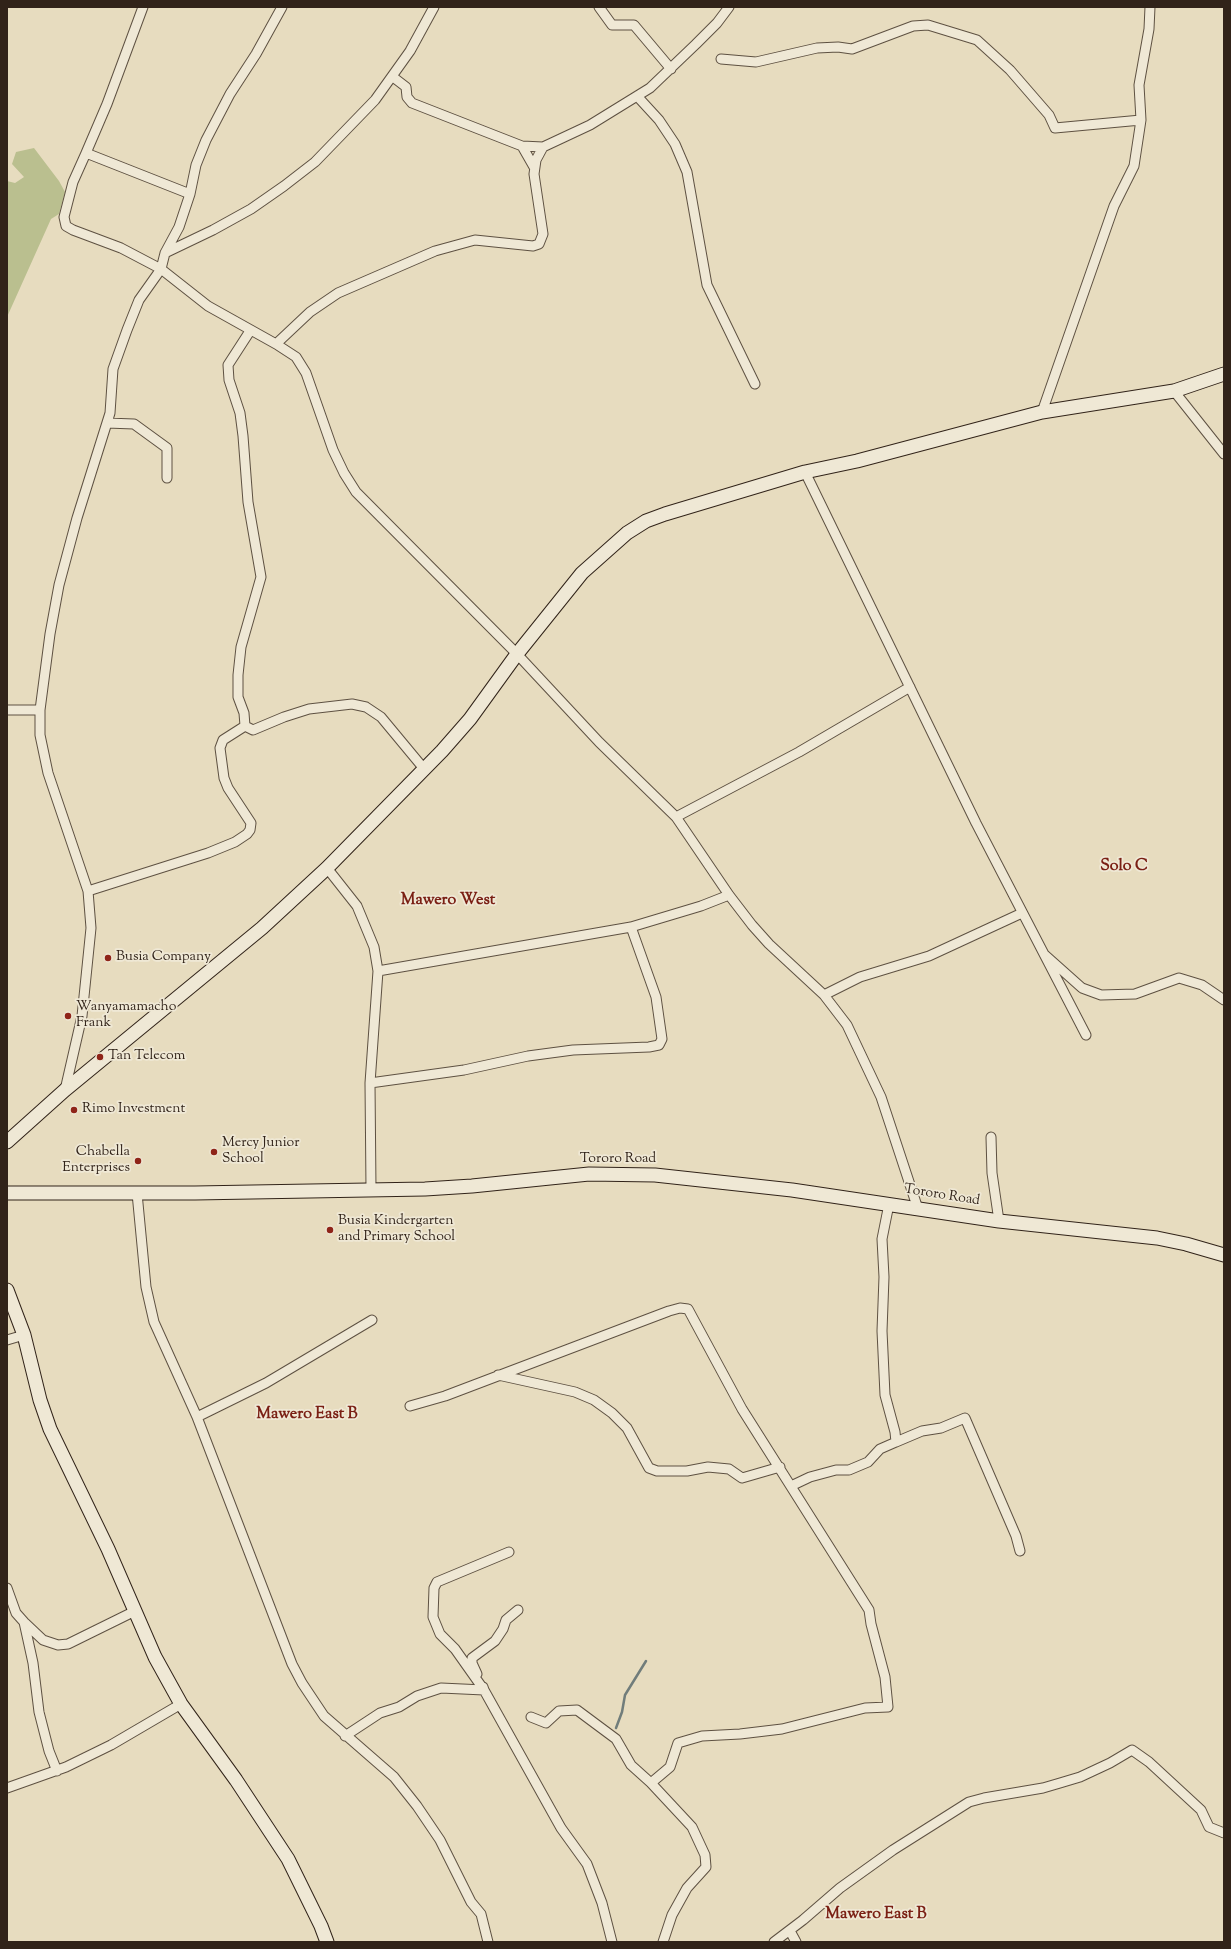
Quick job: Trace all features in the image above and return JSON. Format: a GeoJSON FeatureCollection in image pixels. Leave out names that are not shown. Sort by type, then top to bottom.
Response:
{"type":"FeatureCollection","features":[{"type":"Feature","properties":{"kind":"main road"},"geometry":{"type":"LineString","coordinates":[[7,1142],[65,1090],[256,932],[327,868],[425,770],[470,719],[517,654],[582,573],[627,533],[646,521],[805,472],[856,461],[1042,412],[1174,391],[1224,374]]}},
{"type":"Feature","properties":{"kind":"main road","name":"Tororo Road"},"geometry":{"type":"LineString","coordinates":[[7,1193],[136,1194],[448,1188],[559,1176],[627,1174],[705,1180],[889,1204],[999,1221],[1157,1238],[1186,1244],[1224,1255]]}},
{"type":"Feature","properties":{"kind":"main road"},"geometry":{"type":"LineString","coordinates":[[7,1290],[24,1335],[40,1400],[50,1429],[108,1549],[155,1657],[181,1704],[254,1805],[288,1859],[321,1926],[327,1942]]}},
{"type":"Feature","properties":{"kind":"street"},"geometry":{"type":"LineString","coordinates":[[143,7],[107,104],[73,182],[64,217],[66,226],[121,248],[161,268],[208,306],[250,331],[289,351],[301,363],[306,373],[333,450],[356,492],[517,654],[594,736],[676,817],[729,895],[769,944],[824,995],[851,1030],[870,1071],[889,1119],[918,1209]]}},
{"type":"Feature","properties":{"kind":"street"},"geometry":{"type":"LineString","coordinates":[[65,1090],[82,1016],[91,928],[88,891],[48,773],[40,735],[40,710],[50,634],[59,585],[77,518],[110,413],[113,369],[127,330],[139,300],[161,268],[165,253],[179,227],[190,194],[196,165],[216,120],[282,7]]}},
{"type":"Feature","properties":{"kind":"street"},"geometry":{"type":"LineString","coordinates":[[165,253],[244,212],[284,186],[315,162],[375,100],[393,77],[410,52],[434,7]]}},
{"type":"Feature","properties":{"kind":"street"},"geometry":{"type":"LineString","coordinates":[[599,7],[612,25],[634,25],[671,69]]}},
{"type":"Feature","properties":{"kind":"street"},"geometry":{"type":"LineString","coordinates":[[393,77],[406,87],[407,97],[412,103],[522,146],[543,147],[590,125],[650,88],[717,23],[729,7]]}},
{"type":"Feature","properties":{"kind":"street"},"geometry":{"type":"LineString","coordinates":[[1042,412],[1114,206],[1134,166],[1141,120],[1139,85],[1149,28],[1150,7]]}},
{"type":"Feature","properties":{"kind":"street"},"geometry":{"type":"LineString","coordinates":[[721,59],[756,62],[817,48],[838,47],[852,49],[913,26],[928,25],[977,40],[1010,70],[1049,115],[1055,128],[1141,120]]}},
{"type":"Feature","properties":{"kind":"street"},"geometry":{"type":"LineString","coordinates":[[637,96],[660,120],[675,144],[687,172],[707,285],[755,384]]}},
{"type":"Feature","properties":{"kind":"street"},"geometry":{"type":"LineString","coordinates":[[522,146],[534,167]]}},
{"type":"Feature","properties":{"kind":"street"},"geometry":{"type":"LineString","coordinates":[[276,344],[310,312],[338,293],[440,249],[475,240],[533,246],[539,244],[543,234],[534,167],[543,147]]}},
{"type":"Feature","properties":{"kind":"street"},"geometry":{"type":"LineString","coordinates":[[86,153],[190,194]]}},
{"type":"Feature","properties":{"kind":"street"},"geometry":{"type":"LineString","coordinates":[[245,726],[244,713],[238,697],[238,675],[241,647],[261,577],[248,502],[240,413],[229,380],[228,365],[250,331]]}},
{"type":"Feature","properties":{"kind":"street"},"geometry":{"type":"LineString","coordinates":[[1174,391],[1224,454]]}},
{"type":"Feature","properties":{"kind":"street"},"geometry":{"type":"LineString","coordinates":[[107,423],[134,424],[167,448],[167,478]]}},
{"type":"Feature","properties":{"kind":"street"},"geometry":{"type":"LineString","coordinates":[[805,472],[976,823],[1041,951],[1086,1035]]}},
{"type":"Feature","properties":{"kind":"street"},"geometry":{"type":"LineString","coordinates":[[676,817],[799,752],[910,687]]}},
{"type":"Feature","properties":{"kind":"street"},"geometry":{"type":"LineString","coordinates":[[245,726],[253,730],[284,717],[309,709],[352,704],[366,707],[381,717],[425,770]]}},
{"type":"Feature","properties":{"kind":"street"},"geometry":{"type":"LineString","coordinates":[[7,710],[40,710]]}},
{"type":"Feature","properties":{"kind":"street"},"geometry":{"type":"LineString","coordinates":[[88,891],[208,853],[235,842],[247,834],[250,830],[251,823],[228,788],[224,778],[220,748],[224,740],[245,726]]}},
{"type":"Feature","properties":{"kind":"street"},"geometry":{"type":"LineString","coordinates":[[327,868],[357,906],[374,947],[378,971],[370,1083],[372,1189]]}},
{"type":"Feature","properties":{"kind":"street"},"geometry":{"type":"LineString","coordinates":[[378,971],[631,927],[694,909],[729,895]]}},
{"type":"Feature","properties":{"kind":"street"},"geometry":{"type":"LineString","coordinates":[[824,995],[860,977],[929,956],[1022,912]]}},
{"type":"Feature","properties":{"kind":"street"},"geometry":{"type":"LineString","coordinates":[[370,1083],[464,1070],[528,1056],[573,1050],[649,1047],[659,1045],[662,1039],[656,997],[631,927]]}},
{"type":"Feature","properties":{"kind":"street"},"geometry":{"type":"LineString","coordinates":[[1041,951],[1082,988],[1101,995],[1136,994],[1179,978],[1202,985],[1224,1000]]}},
{"type":"Feature","properties":{"kind":"street"},"geometry":{"type":"LineString","coordinates":[[991,1137],[992,1173],[999,1221]]}},
{"type":"Feature","properties":{"kind":"street"},"geometry":{"type":"LineString","coordinates":[[136,1194],[141,1250],[150,1309],[154,1322],[197,1417],[292,1664],[302,1683],[324,1716],[345,1736],[394,1777],[417,1806],[440,1840],[471,1902],[481,1914],[488,1942]]}},
{"type":"Feature","properties":{"kind":"street"},"geometry":{"type":"LineString","coordinates":[[889,1204],[882,1239],[884,1277],[882,1331],[885,1394],[895,1432],[896,1442]]}},
{"type":"Feature","properties":{"kind":"street"},"geometry":{"type":"LineString","coordinates":[[410,1406],[445,1396],[669,1311],[680,1308],[688,1309],[742,1409],[869,1610],[884,1677],[888,1707],[865,1708],[782,1729],[740,1734],[702,1736],[678,1743],[670,1767],[651,1783]]}},
{"type":"Feature","properties":{"kind":"street"},"geometry":{"type":"LineString","coordinates":[[197,1417],[230,1402],[280,1375],[372,1320]]}},
{"type":"Feature","properties":{"kind":"street"},"geometry":{"type":"LineString","coordinates":[[7,1340],[24,1335]]}},
{"type":"Feature","properties":{"kind":"street"},"geometry":{"type":"LineString","coordinates":[[498,1375],[575,1392],[594,1400],[612,1413],[627,1428],[649,1468],[656,1471],[687,1471],[708,1466],[729,1469],[742,1478],[780,1467]]}},
{"type":"Feature","properties":{"kind":"street"},"geometry":{"type":"LineString","coordinates":[[791,1486],[810,1477],[836,1470],[849,1470],[868,1462],[880,1449],[922,1431],[940,1428],[964,1418],[1016,1536],[1020,1551]]}},
{"type":"Feature","properties":{"kind":"street"},"geometry":{"type":"LineString","coordinates":[[484,1690],[455,1649],[440,1634],[433,1617],[434,1588],[437,1582],[509,1552]]}},
{"type":"Feature","properties":{"kind":"street"},"geometry":{"type":"LineString","coordinates":[[7,1588],[16,1613],[24,1622],[43,1640],[63,1645],[136,1611]]}},
{"type":"Feature","properties":{"kind":"street"},"geometry":{"type":"LineString","coordinates":[[518,1610],[506,1620],[503,1629],[495,1640],[472,1658],[472,1664],[484,1690],[561,1828],[587,1864],[602,1903],[612,1942]]}},
{"type":"Feature","properties":{"kind":"street"},"geometry":{"type":"LineString","coordinates":[[24,1622],[33,1663],[39,1712],[49,1751],[57,1771]]}},
{"type":"Feature","properties":{"kind":"street"},"geometry":{"type":"LineString","coordinates":[[345,1736],[380,1713],[399,1707],[417,1696],[441,1688],[484,1690]]}},
{"type":"Feature","properties":{"kind":"street"},"geometry":{"type":"LineString","coordinates":[[7,1788],[57,1771],[100,1751],[181,1704]]}},
{"type":"Feature","properties":{"kind":"street"},"geometry":{"type":"LineString","coordinates":[[531,1717],[546,1723],[559,1711],[577,1710],[616,1739],[631,1765],[651,1783],[692,1827],[705,1855],[706,1867],[687,1888],[672,1915],[663,1942]]}},
{"type":"Feature","properties":{"kind":"street"},"geometry":{"type":"LineString","coordinates":[[774,1942],[790,1931],[840,1888],[893,1850],[969,1802],[1000,1794],[1043,1788],[1073,1779],[1110,1763],[1132,1750],[1149,1762],[1202,1810],[1209,1826],[1224,1833]]}},
{"type":"Feature","properties":{"kind":"street"},"geometry":{"type":"LineString","coordinates":[[790,1931],[796,1942]]}},
{"type":"Feature","properties":{"kind":"green space"},"geometry":{"type":"Polygon","coordinates":[[[34,148],[59,181],[65,192],[59,214],[51,219],[7,317],[7,181],[15,183],[24,177],[12,164],[16,152],[34,148]]]}},
{"type":"Feature","properties":{"kind":"waterway"},"geometry":{"type":"LineString","coordinates":[[616,1728],[622,1712],[625,1695],[646,1661]]}},
{"type":"Feature","properties":{"kind":"place","name":"Busia Company"},"geometry":{"type":"Point","coordinates":[108,958]}},
{"type":"Feature","properties":{"kind":"place","name":"Wanyamamacho Frank"},"geometry":{"type":"Point","coordinates":[68,1016]}},
{"type":"Feature","properties":{"kind":"place","name":"Tan Telecom"},"geometry":{"type":"Point","coordinates":[100,1057]}},
{"type":"Feature","properties":{"kind":"place","name":"Rimo Investment"},"geometry":{"type":"Point","coordinates":[74,1110]}},
{"type":"Feature","properties":{"kind":"place","name":"Mercy Junior School"},"geometry":{"type":"Point","coordinates":[214,1152]}},
{"type":"Feature","properties":{"kind":"place","name":"Chabella Enterprises"},"geometry":{"type":"Point","coordinates":[138,1161]}},
{"type":"Feature","properties":{"kind":"place","name":"Busia Kindergarten and Primary School"},"geometry":{"type":"Point","coordinates":[330,1230]}},
{"type":"Feature","properties":{"kind":"district","name":"Solo C"},"geometry":{"type":"Point","coordinates":[1124,867]}},
{"type":"Feature","properties":{"kind":"district","name":"Mawero West"},"geometry":{"type":"Point","coordinates":[448,901]}},
{"type":"Feature","properties":{"kind":"district","name":"Mawero East B"},"geometry":{"type":"Point","coordinates":[307,1415]}},
{"type":"Feature","properties":{"kind":"district","name":"Mawero East B"},"geometry":{"type":"Point","coordinates":[876,1915]}}]}
